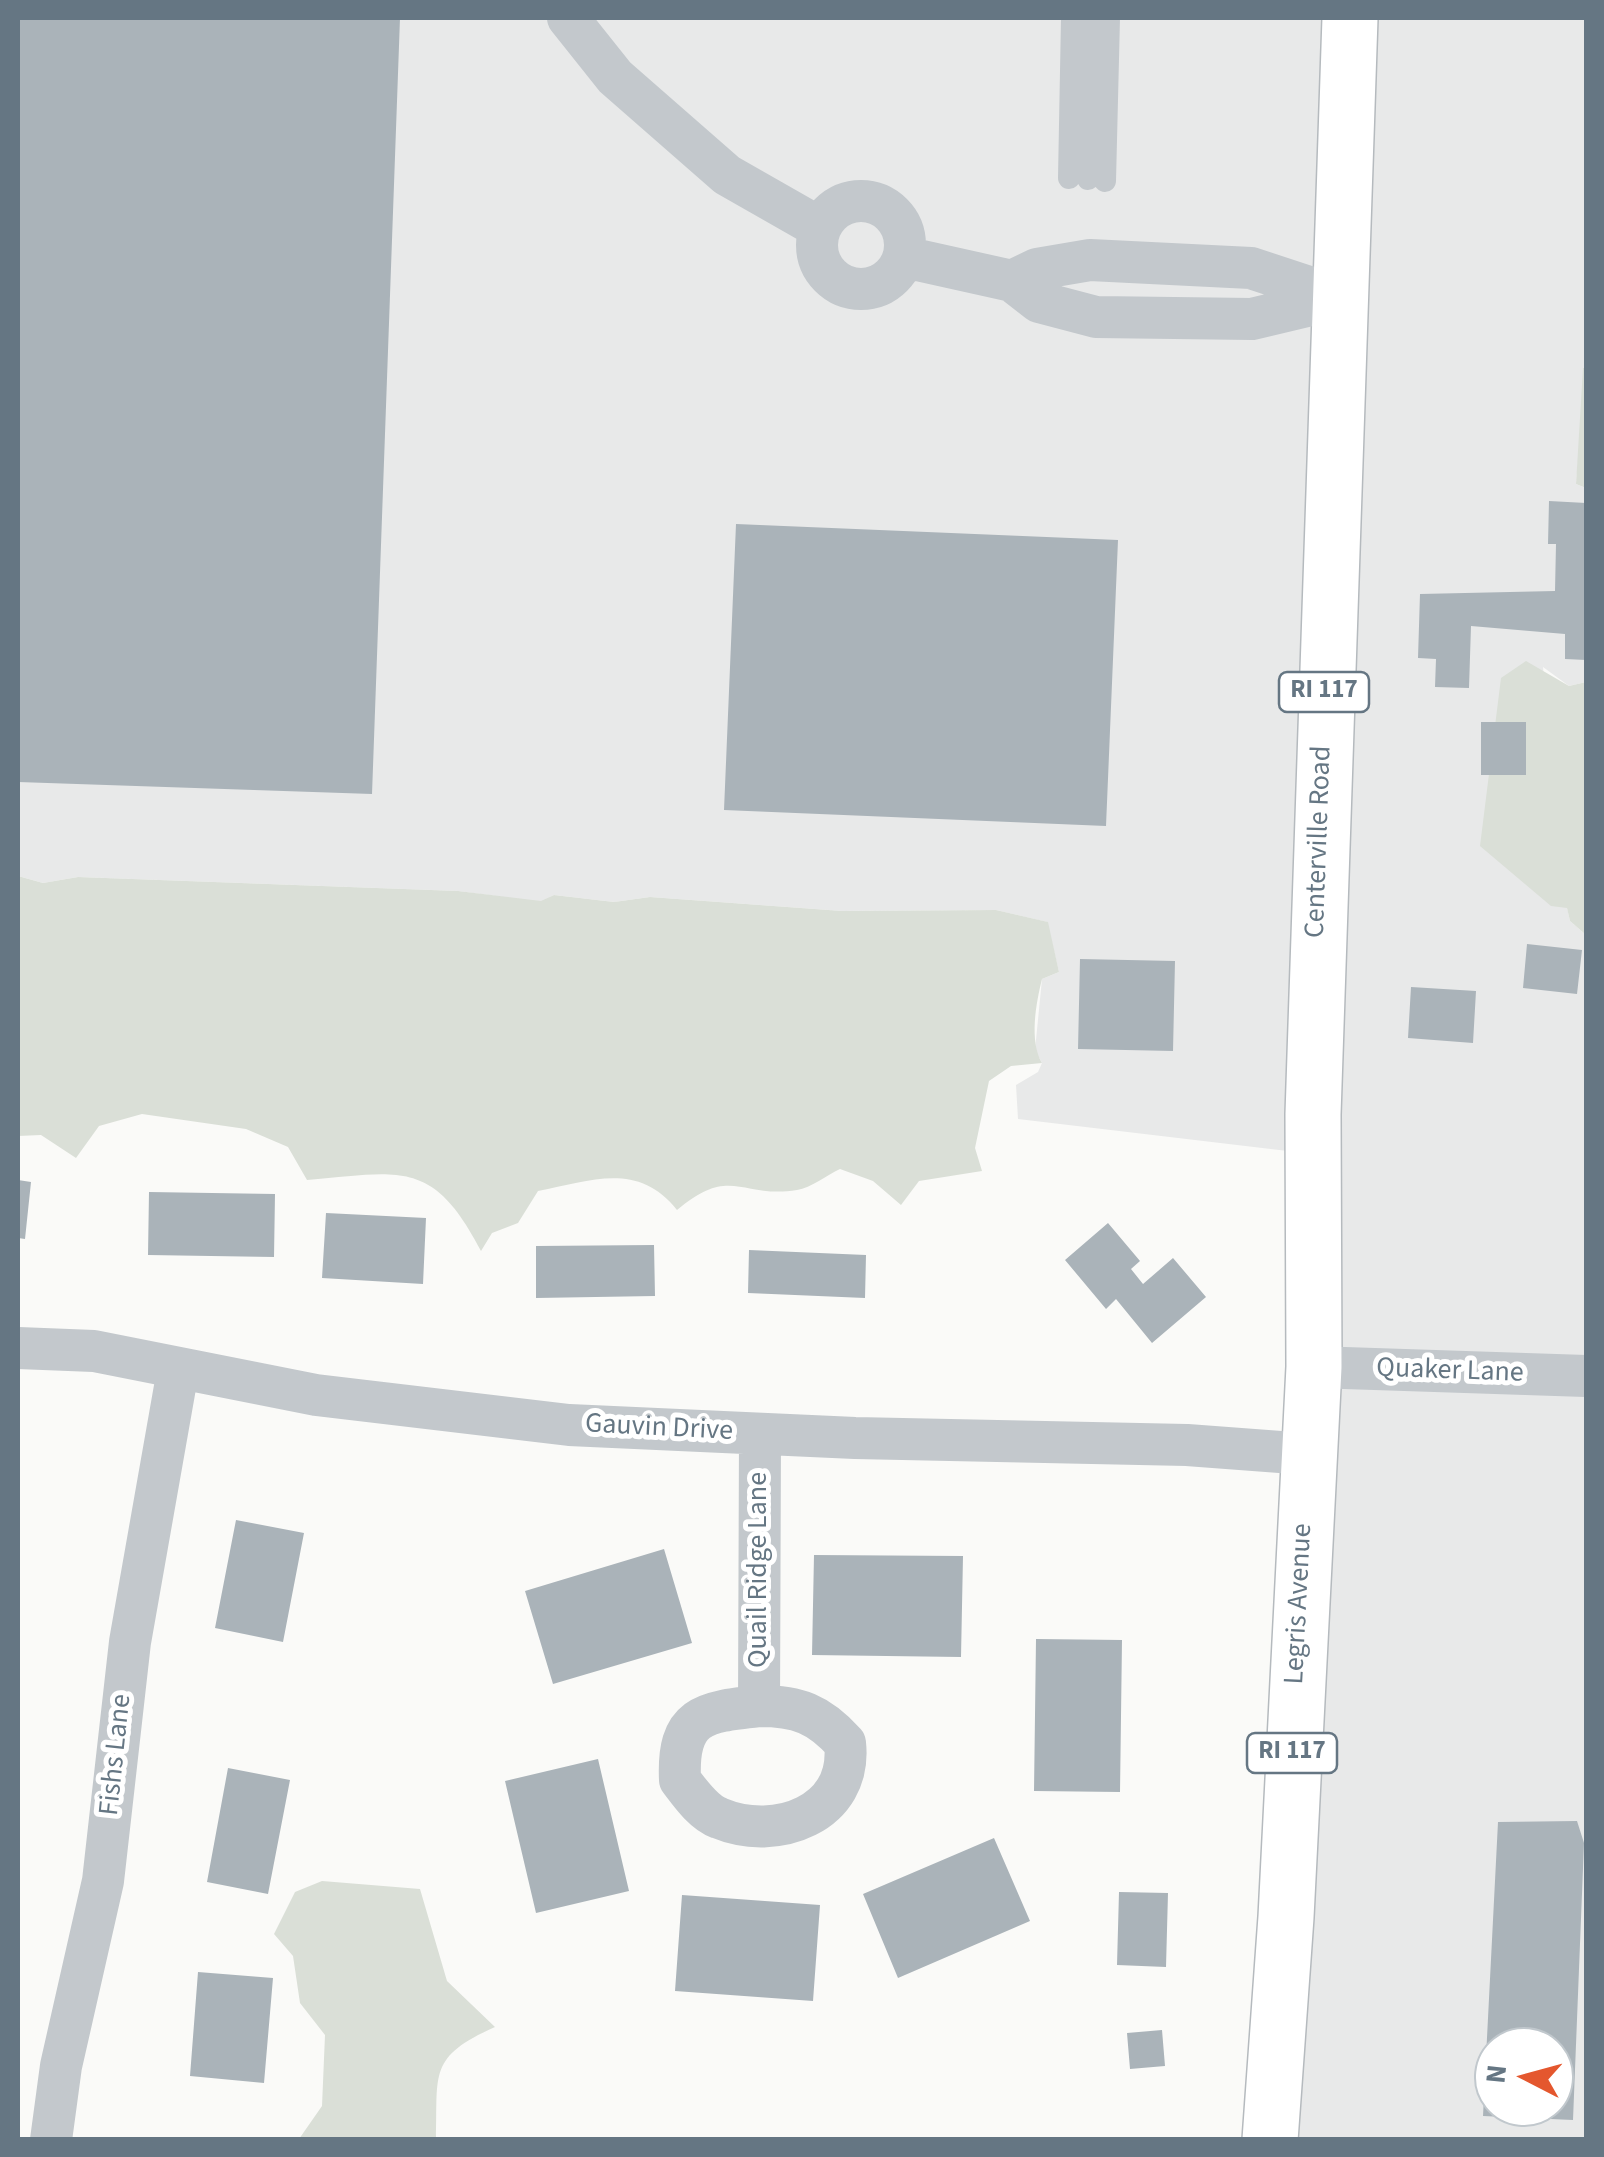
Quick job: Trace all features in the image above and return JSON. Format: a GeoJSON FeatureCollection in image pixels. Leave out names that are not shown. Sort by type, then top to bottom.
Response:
{"type":"FeatureCollection","features":[{"type":"Feature","properties":{"kind":"main road","name":"Centerville Road"},"geometry":{"type":"LineString","coordinates":[[1314,1367],[1313,1114],[1350,18]]}},
{"type":"Feature","properties":{"kind":"main road","name":"Legris Avenue"},"geometry":{"type":"LineString","coordinates":[[1270,2140],[1286,1918],[1314,1367]]}},
{"type":"Feature","properties":{"kind":"street"},"geometry":{"type":"LineString","coordinates":[[568,18],[615,77],[727,175],[820,228]]}},
{"type":"Feature","properties":{"kind":"street"},"geometry":{"type":"LineString","coordinates":[[866,200],[879,204],[903,232],[904,257],[887,281],[860,290],[846,286],[824,268],[816,242],[820,228],[838,206],[866,200]]}},
{"type":"Feature","properties":{"kind":"street"},"geometry":{"type":"LineString","coordinates":[[904,257],[1012,281],[1039,302],[1096,317],[1252,319],[1340,298]]}},
{"type":"Feature","properties":{"kind":"street"},"geometry":{"type":"LineString","coordinates":[[1012,281],[1037,269],[1090,260],[1250,268],[1340,298]]}},
{"type":"Feature","properties":{"kind":"street","name":"Gauvin Drive"},"geometry":{"type":"LineString","coordinates":[[18,1348],[94,1351],[178,1370],[442,1412],[570,1425],[760,1434],[1187,1444],[1307,1454]]}},
{"type":"Feature","properties":{"kind":"street","name":"Quaker Lane"},"geometry":{"type":"LineString","coordinates":[[1314,1367],[1586,1376]]}},
{"type":"Feature","properties":{"kind":"street","name":"Fishs Lane"},"geometry":{"type":"LineString","coordinates":[[51,2140],[61,2066],[103,1881],[130,1642],[178,1370]]}},
{"type":"Feature","properties":{"kind":"street","name":"Quail Ridge Lane"},"geometry":{"type":"LineString","coordinates":[[759,1706],[760,1434]]}},
{"type":"Feature","properties":{"kind":"lane"},"geometry":{"type":"LineString","coordinates":[[1072,18],[1087,179]]}},
{"type":"Feature","properties":{"kind":"lane"},"geometry":{"type":"LineString","coordinates":[[1087,179],[1091,18]]}},
{"type":"Feature","properties":{"kind":"lane"},"geometry":{"type":"LineString","coordinates":[[1087,179],[1109,18]]}},
{"type":"Feature","properties":{"kind":"shaded area"},"geometry":{"type":"Polygon","coordinates":[[[18,18],[1586,18],[1586,368],[1576,484],[1586,488],[1586,682],[1569,686],[1543,667],[1567,907],[1570,921],[1586,935],[1586,2139],[1259,2139],[1296,1152],[1018,1119],[1016,1085],[1038,1072],[1042,1063],[1035,1050],[1042,979],[1059,972],[1047,922],[996,910],[842,911],[650,897],[614,902],[554,895],[541,902],[458,891],[78,877],[43,883],[18,876],[18,18]]]}},
{"type":"Feature","properties":{"kind":"shaded area"},"geometry":{"type":"Polygon","coordinates":[[[1586,368],[1586,488],[1576,484],[1586,368]]]}},
{"type":"Feature","properties":{"kind":"shaded area"},"geometry":{"type":"Polygon","coordinates":[[[1526,661],[1569,686],[1586,682],[1586,935],[1570,921],[1567,908],[1551,906],[1480,846],[1501,678],[1526,661]]]}},
{"type":"Feature","properties":{"kind":"shaded area"},"geometry":{"type":"Polygon","coordinates":[[[18,876],[43,883],[78,877],[458,891],[541,901],[554,895],[614,902],[650,897],[842,911],[996,910],[1048,922],[1059,972],[1042,979],[1038,999],[1035,1033],[1042,1063],[1011,1066],[989,1081],[975,1148],[982,1171],[919,1181],[901,1205],[873,1181],[840,1169],[797,1190],[778,1192],[736,1186],[711,1189],[677,1210],[646,1185],[613,1178],[595,1180],[538,1191],[518,1223],[492,1233],[481,1251],[464,1221],[429,1186],[390,1174],[307,1180],[288,1147],[246,1129],[142,1114],[99,1126],[76,1158],[41,1135],[18,1136],[18,876]]]}},
{"type":"Feature","properties":{"kind":"shaded area"},"geometry":{"type":"Polygon","coordinates":[[[322,1881],[420,1889],[447,1981],[495,2027],[447,2058],[438,2082],[436,2139],[299,2139],[322,2106],[325,2035],[300,2003],[293,1956],[274,1934],[295,1892],[322,1881]]]}},
{"type":"Feature","properties":{"kind":"building"},"geometry":{"type":"Polygon","coordinates":[[[18,18],[400,18],[372,794],[18,782],[18,18]]]}},
{"type":"Feature","properties":{"kind":"building"},"geometry":{"type":"Polygon","coordinates":[[[1549,501],[1586,503],[1586,660],[1565,659],[1565,634],[1471,626],[1469,688],[1435,687],[1436,659],[1418,658],[1420,594],[1555,591],[1556,544],[1548,544],[1549,501]]]}},
{"type":"Feature","properties":{"kind":"building"},"geometry":{"type":"Polygon","coordinates":[[[736,524],[1118,540],[1106,826],[724,810],[736,524]]]}},
{"type":"Feature","properties":{"kind":"building"},"geometry":{"type":"Polygon","coordinates":[[[1481,722],[1526,722],[1526,775],[1481,775],[1481,722]]]}},
{"type":"Feature","properties":{"kind":"building"},"geometry":{"type":"Polygon","coordinates":[[[1527,944],[1582,950],[1577,994],[1523,988],[1527,944]]]}},
{"type":"Feature","properties":{"kind":"building"},"geometry":{"type":"Polygon","coordinates":[[[1080,959],[1175,961],[1173,1051],[1078,1049],[1080,959]]]}},
{"type":"Feature","properties":{"kind":"building"},"geometry":{"type":"Polygon","coordinates":[[[1411,987],[1476,991],[1473,1043],[1408,1038],[1411,987]]]}},
{"type":"Feature","properties":{"kind":"building"},"geometry":{"type":"Polygon","coordinates":[[[18,1180],[31,1182],[25,1239],[18,1238],[18,1180]]]}},
{"type":"Feature","properties":{"kind":"building"},"geometry":{"type":"Polygon","coordinates":[[[149,1192],[275,1194],[274,1257],[148,1255],[149,1192]]]}},
{"type":"Feature","properties":{"kind":"building"},"geometry":{"type":"Polygon","coordinates":[[[326,1213],[426,1218],[423,1284],[322,1278],[326,1213]]]}},
{"type":"Feature","properties":{"kind":"building"},"geometry":{"type":"Polygon","coordinates":[[[1108,1223],[1140,1261],[1131,1269],[1143,1284],[1173,1258],[1206,1297],[1152,1343],[1116,1299],[1106,1309],[1065,1260],[1108,1223]]]}},
{"type":"Feature","properties":{"kind":"building"},"geometry":{"type":"Polygon","coordinates":[[[654,1245],[655,1296],[536,1298],[536,1246],[654,1245]]]}},
{"type":"Feature","properties":{"kind":"building"},"geometry":{"type":"Polygon","coordinates":[[[749,1250],[866,1255],[865,1298],[748,1293],[749,1250]]]}},
{"type":"Feature","properties":{"kind":"building"},"geometry":{"type":"Polygon","coordinates":[[[236,1520],[304,1533],[283,1642],[215,1628],[236,1520]]]}},
{"type":"Feature","properties":{"kind":"building"},"geometry":{"type":"Polygon","coordinates":[[[664,1549],[692,1643],[553,1684],[525,1591],[664,1549]]]}},
{"type":"Feature","properties":{"kind":"building"},"geometry":{"type":"Polygon","coordinates":[[[814,1555],[963,1556],[961,1657],[812,1655],[814,1555]]]}},
{"type":"Feature","properties":{"kind":"building"},"geometry":{"type":"Polygon","coordinates":[[[1036,1639],[1122,1640],[1120,1792],[1034,1791],[1036,1639]]]}},
{"type":"Feature","properties":{"kind":"building"},"geometry":{"type":"Polygon","coordinates":[[[598,1759],[629,1891],[536,1913],[505,1781],[598,1759]]]}},
{"type":"Feature","properties":{"kind":"building"},"geometry":{"type":"Polygon","coordinates":[[[228,1768],[290,1780],[268,1894],[207,1882],[228,1768]]]}},
{"type":"Feature","properties":{"kind":"building"},"geometry":{"type":"Polygon","coordinates":[[[1577,1821],[1584,1843],[1574,2095],[1574,2027],[1488,2027],[1498,1822],[1577,1821]]]}},
{"type":"Feature","properties":{"kind":"building"},"geometry":{"type":"Polygon","coordinates":[[[994,1838],[1030,1921],[898,1978],[863,1894],[994,1838]]]}},
{"type":"Feature","properties":{"kind":"building"},"geometry":{"type":"Polygon","coordinates":[[[1119,1892],[1168,1893],[1166,1967],[1117,1965],[1119,1892]]]}},
{"type":"Feature","properties":{"kind":"building"},"geometry":{"type":"Polygon","coordinates":[[[682,1895],[820,1905],[813,2001],[675,1991],[682,1895]]]}},
{"type":"Feature","properties":{"kind":"building"},"geometry":{"type":"Polygon","coordinates":[[[198,1972],[273,1978],[264,2083],[190,2076],[198,1972]]]}},
{"type":"Feature","properties":{"kind":"building"},"geometry":{"type":"Polygon","coordinates":[[[1162,2030],[1165,2066],[1130,2069],[1127,2033],[1162,2030]]]}}]}
